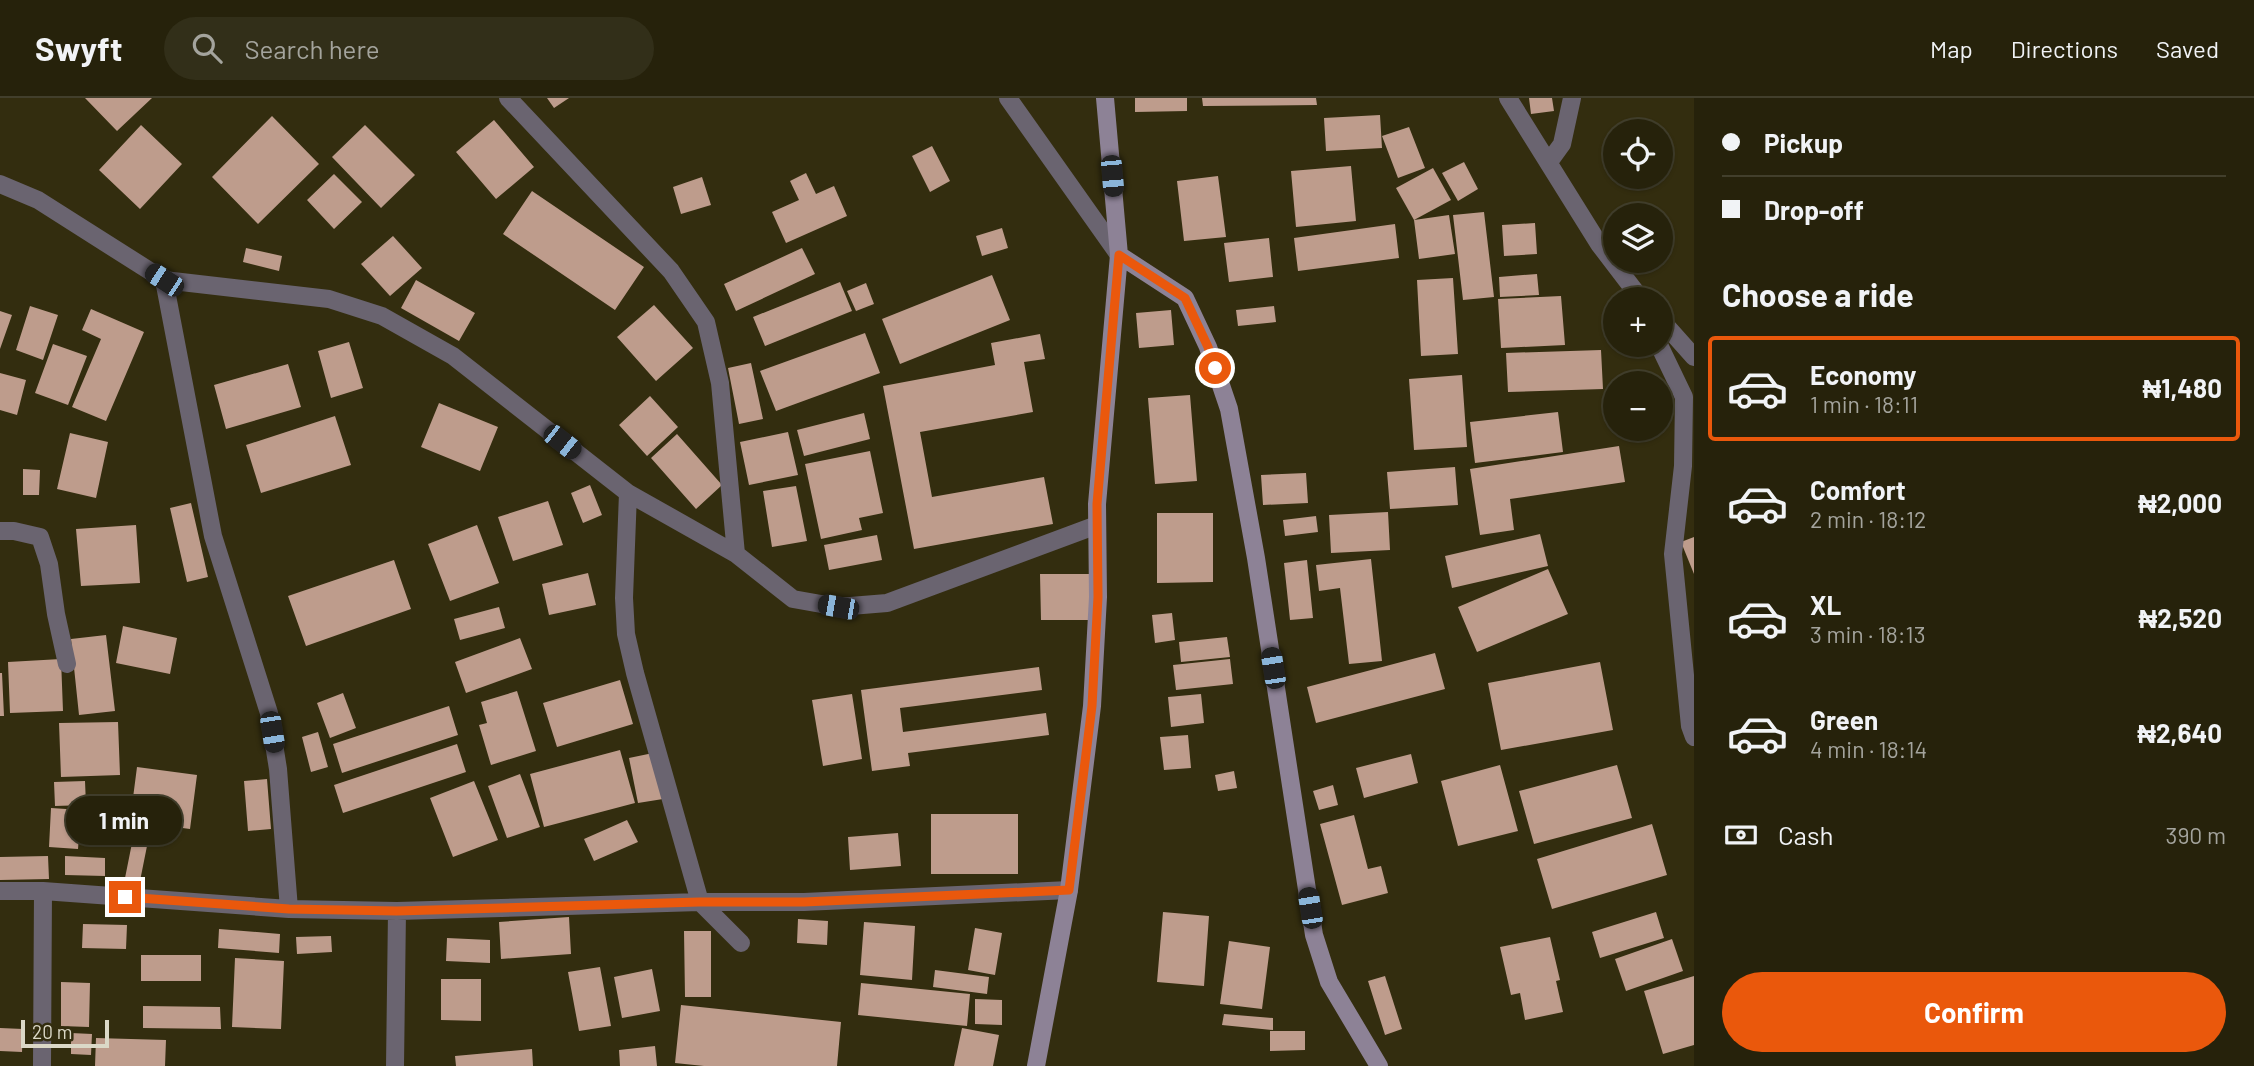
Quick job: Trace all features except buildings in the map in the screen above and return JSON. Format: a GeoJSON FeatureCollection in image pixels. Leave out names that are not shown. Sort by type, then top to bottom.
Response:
{"type":"FeatureCollection","features":[{"type":"Feature","properties":{"kind":"street"},"geometry":{"type":"LineString","coordinates":[[508,98],[671,271],[706,321],[720,383],[736,554]]}},
{"type":"Feature","properties":{"kind":"street"},"geometry":{"type":"LineString","coordinates":[[1008,98],[1119,255],[1185,298],[1208,347],[1229,409],[1256,558],[1314,935],[1329,982],[1379,1066]]}},
{"type":"Feature","properties":{"kind":"street"},"geometry":{"type":"LineString","coordinates":[[1036,1066],[1069,890],[1092,706],[1098,597],[1097,504],[1119,255],[1105,98]]}},
{"type":"Feature","properties":{"kind":"street"},"geometry":{"type":"LineString","coordinates":[[1508,98],[1573,205],[1631,287]]}},
{"type":"Feature","properties":{"kind":"street"},"geometry":{"type":"LineString","coordinates":[[1549,162],[1562,144],[1572,98]]}},
{"type":"Feature","properties":{"kind":"street"},"geometry":{"type":"LineString","coordinates":[[0,184],[38,200],[164,280],[328,299],[382,316],[453,356],[628,493],[736,554],[793,599],[838,607],[887,603],[1097,525]]}},
{"type":"Feature","properties":{"kind":"street"},"geometry":{"type":"LineString","coordinates":[[164,280],[213,536],[269,713],[278,769],[289,909]]}},
{"type":"Feature","properties":{"kind":"street"},"geometry":{"type":"LineString","coordinates":[[1673,333],[1694,357]]}},
{"type":"Feature","properties":{"kind":"street"},"geometry":{"type":"LineString","coordinates":[[1665,357],[1684,397],[1683,466],[1673,554],[1690,726],[1694,737]]}},
{"type":"Feature","properties":{"kind":"street"},"geometry":{"type":"LineString","coordinates":[[628,493],[624,598],[626,634],[635,673],[699,902],[740,943]]}},
{"type":"Feature","properties":{"kind":"street"},"geometry":{"type":"LineString","coordinates":[[0,531],[40,537],[50,564],[56,614],[67,664]]}},
{"type":"Feature","properties":{"kind":"street"},"geometry":{"type":"LineString","coordinates":[[0,891],[43,891],[289,909],[397,911],[699,902],[804,902],[1069,890]]}},
{"type":"Feature","properties":{"kind":"street"},"geometry":{"type":"LineString","coordinates":[[42,1066],[43,891]]}},
{"type":"Feature","properties":{"kind":"street"},"geometry":{"type":"LineString","coordinates":[[395,1066],[397,911]]}},
{"type":"Feature","properties":{"kind":"route"},"geometry":{"type":"LineString","coordinates":[[125,897],[289,909],[397,911],[699,902],[804,902],[1069,890],[1092,706],[1098,597],[1097,504],[1119,255],[1185,298],[1215,368]]}}]}
